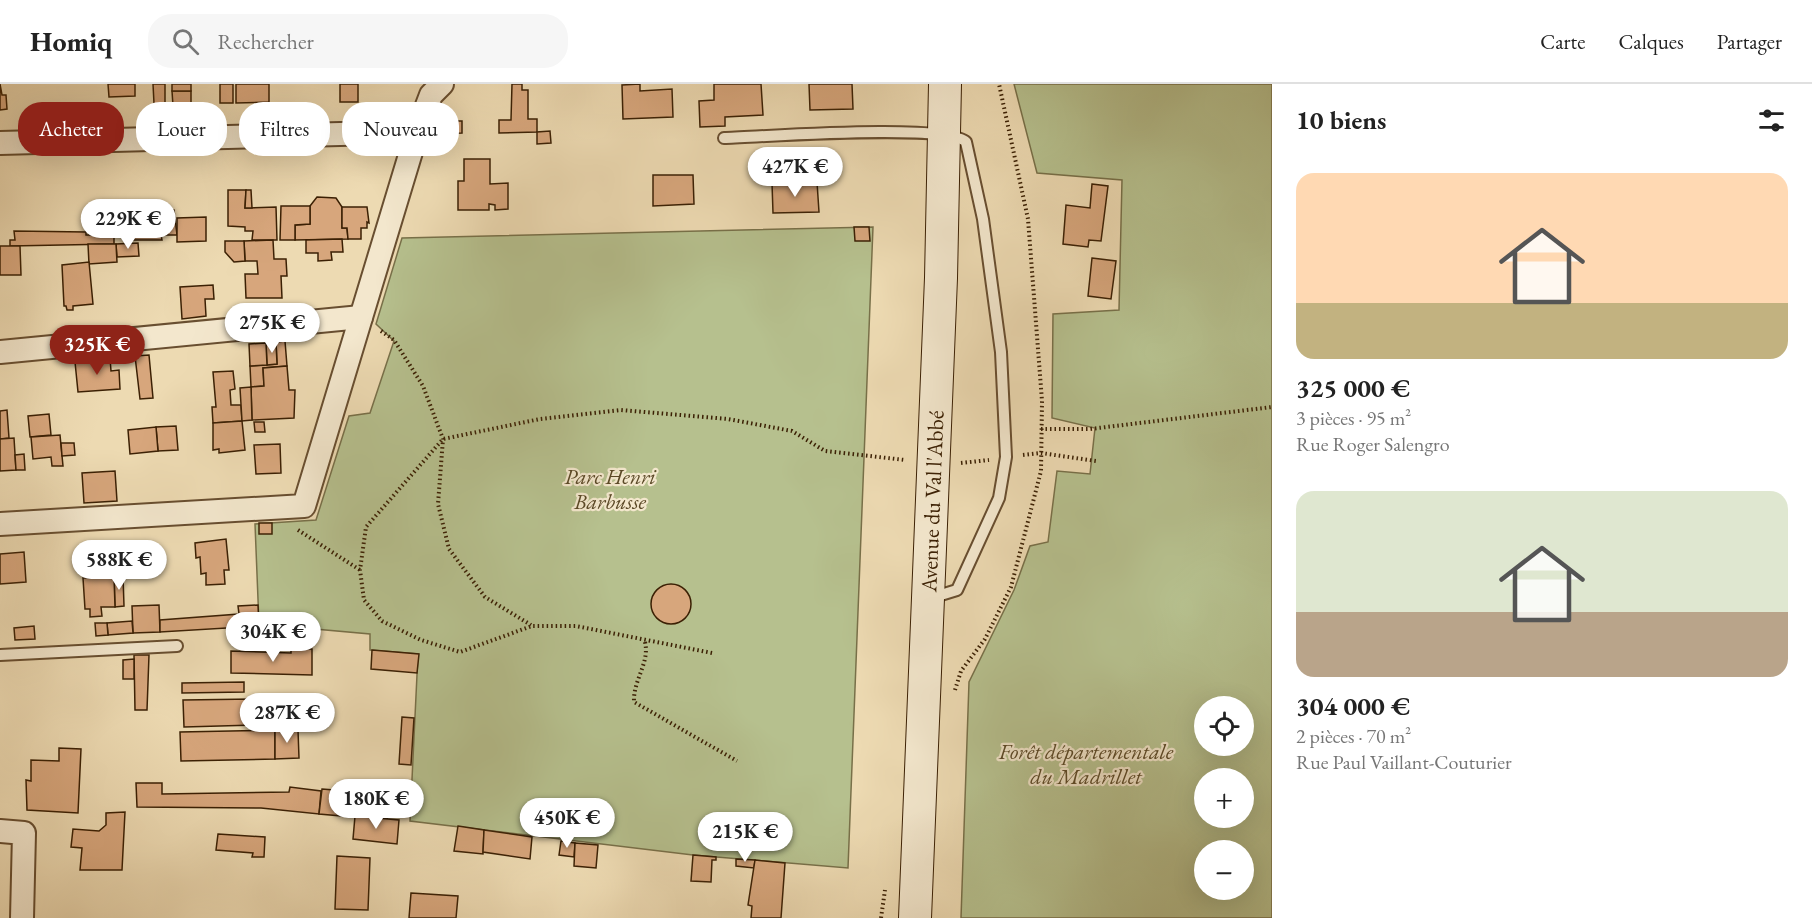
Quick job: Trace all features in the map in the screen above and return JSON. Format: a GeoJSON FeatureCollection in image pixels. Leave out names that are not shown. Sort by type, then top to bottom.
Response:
{"type":"FeatureCollection","features":[{"type":"Feature","properties":{"kind":"main road","name":"Avenue du Val l'Abbé"},"geometry":{"type":"LineString","coordinates":[[915,918],[945,84]]}},
{"type":"Feature","properties":{"kind":"street"},"geometry":{"type":"LineString","coordinates":[[428,102],[431,95],[442,84]]}},
{"type":"Feature","properties":{"kind":"street"},"geometry":{"type":"LineString","coordinates":[[0,143],[342,134]]}},
{"type":"Feature","properties":{"kind":"street"},"geometry":{"type":"LineString","coordinates":[[0,524],[304,506],[410,156]]}},
{"type":"Feature","properties":{"kind":"street"},"geometry":{"type":"LineString","coordinates":[[0,352],[361,317]]}},
{"type":"Feature","properties":{"kind":"street"},"geometry":{"type":"LineString","coordinates":[[0,831],[24,833],[22,918]]}},
{"type":"Feature","properties":{"kind":"lane"},"geometry":{"type":"LineString","coordinates":[[724,138],[870,133],[944,134],[961,138],[966,142],[983,219],[1001,352],[1006,457],[999,498],[957,590],[928,599]]}},
{"type":"Feature","properties":{"kind":"lane"},"geometry":{"type":"LineString","coordinates":[[0,655],[177,646]]}},
{"type":"Feature","properties":{"kind":"path"},"geometry":{"type":"LineString","coordinates":[[361,317],[394,340],[423,386],[443,439],[438,504],[449,549],[485,597],[532,626]]}},
{"type":"Feature","properties":{"kind":"path"},"geometry":{"type":"LineString","coordinates":[[1041,429],[1090,429],[1272,407]]}},
{"type":"Feature","properties":{"kind":"path"},"geometry":{"type":"LineString","coordinates":[[712,653],[645,642],[576,626],[532,626],[460,652],[421,640],[382,621],[364,600],[360,570],[366,527],[443,439],[540,418],[621,410],[728,419],[792,431],[825,451],[933,464]]}},
{"type":"Feature","properties":{"kind":"path"},"geometry":{"type":"LineString","coordinates":[[1041,453],[1096,461]]}},
{"type":"Feature","properties":{"kind":"path"},"geometry":{"type":"LineString","coordinates":[[261,508],[360,570]]}},
{"type":"Feature","properties":{"kind":"path"},"geometry":{"type":"LineString","coordinates":[[645,642],[648,652],[633,692],[634,702],[736,761]]}},
{"type":"Feature","properties":{"kind":"green space","name":"Forêt départementale du Madrillet"},"geometry":{"type":"Polygon","coordinates":[[[1014,84],[1272,84],[1272,918],[961,918],[969,682],[1014,590],[1030,546],[1048,542],[1057,471],[1090,474],[1095,428],[1052,418],[1053,314],[1119,310],[1122,180],[1037,173],[1014,84]]]}},
{"type":"Feature","properties":{"kind":"green space","name":"Parc Henri Barbusse"},"geometry":{"type":"Polygon","coordinates":[[[873,227],[848,868],[693,855],[410,821],[418,654],[370,650],[370,634],[259,624],[255,524],[316,520],[349,416],[370,413],[394,341],[376,324],[402,238],[873,227]]]}},
{"type":"Feature","properties":{"kind":"building"},"geometry":{"type":"Polygon","coordinates":[[[0,84],[2,95],[6,95],[7,109],[0,110],[0,84]]]}},
{"type":"Feature","properties":{"kind":"building"},"geometry":{"type":"Polygon","coordinates":[[[108,84],[135,84],[135,96],[109,97],[108,84]]]}},
{"type":"Feature","properties":{"kind":"building"},"geometry":{"type":"Polygon","coordinates":[[[153,84],[165,84],[165,102],[154,102],[153,84]]]}},
{"type":"Feature","properties":{"kind":"building"},"geometry":{"type":"Polygon","coordinates":[[[172,84],[191,84],[191,91],[172,91],[172,84]]]}},
{"type":"Feature","properties":{"kind":"building"},"geometry":{"type":"Polygon","coordinates":[[[220,84],[233,84],[233,103],[220,102],[220,84]]]}},
{"type":"Feature","properties":{"kind":"building"},"geometry":{"type":"Polygon","coordinates":[[[236,84],[269,84],[269,102],[236,103],[236,84]]]}},
{"type":"Feature","properties":{"kind":"building"},"geometry":{"type":"Polygon","coordinates":[[[340,84],[358,84],[358,102],[340,102],[340,84]]]}},
{"type":"Feature","properties":{"kind":"building"},"geometry":{"type":"Polygon","coordinates":[[[512,84],[522,84],[522,90],[528,90],[528,119],[537,119],[537,132],[499,133],[499,120],[511,120],[512,84]]]}},
{"type":"Feature","properties":{"kind":"building"},"geometry":{"type":"Polygon","coordinates":[[[640,84],[640,91],[672,89],[673,117],[623,119],[622,85],[640,84]]]}},
{"type":"Feature","properties":{"kind":"building"},"geometry":{"type":"Polygon","coordinates":[[[714,84],[761,84],[763,115],[725,117],[725,126],[700,127],[699,101],[714,100],[714,84]]]}},
{"type":"Feature","properties":{"kind":"building"},"geometry":{"type":"Polygon","coordinates":[[[809,84],[852,84],[853,109],[810,110],[809,84]]]}},
{"type":"Feature","properties":{"kind":"building"},"geometry":{"type":"Polygon","coordinates":[[[172,91],[191,91],[191,102],[173,102],[172,91]]]}},
{"type":"Feature","properties":{"kind":"building"},"geometry":{"type":"Polygon","coordinates":[[[459,121],[462,121],[462,133],[459,133],[459,121]]]}},
{"type":"Feature","properties":{"kind":"building"},"geometry":{"type":"Polygon","coordinates":[[[550,131],[551,143],[537,144],[537,132],[550,131]]]}},
{"type":"Feature","properties":{"kind":"building"},"geometry":{"type":"Polygon","coordinates":[[[464,159],[490,159],[490,184],[508,183],[508,209],[495,210],[495,205],[489,204],[489,210],[458,210],[458,181],[464,181],[464,159]]]}},
{"type":"Feature","properties":{"kind":"building"},"geometry":{"type":"Polygon","coordinates":[[[653,175],[693,175],[694,204],[653,206],[653,175]]]}},
{"type":"Feature","properties":{"kind":"building"},"geometry":{"type":"Polygon","coordinates":[[[817,182],[819,212],[773,213],[772,183],[817,182]]]}},
{"type":"Feature","properties":{"kind":"building"},"geometry":{"type":"Polygon","coordinates":[[[1092,184],[1108,186],[1101,241],[1089,240],[1088,247],[1063,244],[1066,205],[1090,208],[1092,184]]]}},
{"type":"Feature","properties":{"kind":"building"},"geometry":{"type":"Polygon","coordinates":[[[228,190],[246,190],[245,208],[276,207],[277,240],[252,240],[253,231],[245,231],[245,227],[228,226],[228,190]]]}},
{"type":"Feature","properties":{"kind":"building"},"geometry":{"type":"Polygon","coordinates":[[[246,190],[251,190],[252,208],[245,208],[246,190]]]}},
{"type":"Feature","properties":{"kind":"building"},"geometry":{"type":"Polygon","coordinates":[[[317,197],[336,198],[342,207],[342,228],[347,228],[348,239],[295,240],[295,225],[310,224],[310,206],[317,197]]]}},
{"type":"Feature","properties":{"kind":"building"},"geometry":{"type":"Polygon","coordinates":[[[281,206],[310,206],[310,224],[295,225],[295,240],[280,240],[281,206]]]}},
{"type":"Feature","properties":{"kind":"building"},"geometry":{"type":"Polygon","coordinates":[[[342,207],[367,207],[369,223],[367,222],[367,228],[361,228],[361,239],[348,239],[347,228],[342,228],[342,207]]]}},
{"type":"Feature","properties":{"kind":"building"},"geometry":{"type":"Polygon","coordinates":[[[128,209],[174,210],[177,235],[161,235],[162,240],[128,240],[128,209]]]}},
{"type":"Feature","properties":{"kind":"building"},"geometry":{"type":"Polygon","coordinates":[[[206,217],[206,241],[177,242],[177,218],[206,217]]]}},
{"type":"Feature","properties":{"kind":"building"},"geometry":{"type":"Polygon","coordinates":[[[114,226],[114,244],[10,246],[10,240],[15,240],[14,231],[86,232],[86,235],[100,235],[101,227],[114,226]]]}},
{"type":"Feature","properties":{"kind":"building"},"geometry":{"type":"Polygon","coordinates":[[[854,227],[869,227],[870,241],[855,241],[854,227]]]}},
{"type":"Feature","properties":{"kind":"building"},"geometry":{"type":"Polygon","coordinates":[[[342,239],[343,252],[331,252],[332,260],[318,261],[318,253],[306,253],[306,240],[342,239]]]}},
{"type":"Feature","properties":{"kind":"building"},"geometry":{"type":"Polygon","coordinates":[[[273,240],[274,259],[286,259],[287,276],[281,276],[282,298],[246,298],[245,274],[258,274],[257,261],[245,261],[244,241],[273,240]]]}},
{"type":"Feature","properties":{"kind":"building"},"geometry":{"type":"Polygon","coordinates":[[[225,241],[244,241],[245,261],[234,262],[225,252],[225,241]]]}},
{"type":"Feature","properties":{"kind":"building"},"geometry":{"type":"Polygon","coordinates":[[[138,243],[139,256],[117,257],[116,244],[138,243]]]}},
{"type":"Feature","properties":{"kind":"building"},"geometry":{"type":"Polygon","coordinates":[[[88,244],[116,244],[117,262],[89,264],[88,244]]]}},
{"type":"Feature","properties":{"kind":"building"},"geometry":{"type":"Polygon","coordinates":[[[0,246],[20,246],[21,275],[0,275],[0,246]]]}},
{"type":"Feature","properties":{"kind":"building"},"geometry":{"type":"Polygon","coordinates":[[[1092,258],[1116,261],[1111,299],[1088,296],[1092,258]]]}},
{"type":"Feature","properties":{"kind":"building"},"geometry":{"type":"Polygon","coordinates":[[[89,262],[93,304],[73,306],[73,310],[67,310],[64,306],[62,265],[89,262]]]}},
{"type":"Feature","properties":{"kind":"building"},"geometry":{"type":"Polygon","coordinates":[[[213,285],[214,299],[205,299],[206,316],[182,319],[180,287],[213,285]]]}},
{"type":"Feature","properties":{"kind":"building"},"geometry":{"type":"Polygon","coordinates":[[[285,341],[287,366],[263,368],[264,386],[251,387],[250,366],[277,364],[276,342],[285,341]]]}},
{"type":"Feature","properties":{"kind":"building"},"geometry":{"type":"Polygon","coordinates":[[[276,342],[277,364],[267,365],[266,343],[276,342]]]}},
{"type":"Feature","properties":{"kind":"building"},"geometry":{"type":"Polygon","coordinates":[[[266,343],[267,365],[250,366],[249,344],[266,343]]]}},
{"type":"Feature","properties":{"kind":"building"},"geometry":{"type":"Polygon","coordinates":[[[149,355],[153,398],[140,399],[135,356],[149,355]]]}},
{"type":"Feature","properties":{"kind":"building"},"geometry":{"type":"Polygon","coordinates":[[[110,358],[111,371],[119,370],[120,389],[78,392],[75,362],[110,358]]]}},
{"type":"Feature","properties":{"kind":"building"},"geometry":{"type":"Polygon","coordinates":[[[287,366],[289,390],[295,390],[294,418],[252,420],[251,387],[264,386],[263,368],[287,366]]]}},
{"type":"Feature","properties":{"kind":"building"},"geometry":{"type":"Polygon","coordinates":[[[233,371],[235,389],[230,390],[231,405],[241,405],[242,421],[213,423],[212,407],[216,407],[213,372],[233,371]]]}},
{"type":"Feature","properties":{"kind":"building"},"geometry":{"type":"Polygon","coordinates":[[[251,387],[252,420],[242,421],[240,388],[251,387]]]}},
{"type":"Feature","properties":{"kind":"building"},"geometry":{"type":"Polygon","coordinates":[[[7,410],[9,438],[0,439],[0,411],[7,410]]]}},
{"type":"Feature","properties":{"kind":"building"},"geometry":{"type":"Polygon","coordinates":[[[49,414],[51,435],[30,437],[28,416],[49,414]]]}},
{"type":"Feature","properties":{"kind":"building"},"geometry":{"type":"Polygon","coordinates":[[[242,421],[245,450],[219,453],[219,449],[213,450],[213,423],[242,421]]]}},
{"type":"Feature","properties":{"kind":"building"},"geometry":{"type":"Polygon","coordinates":[[[254,422],[264,422],[265,432],[255,432],[254,422]]]}},
{"type":"Feature","properties":{"kind":"building"},"geometry":{"type":"Polygon","coordinates":[[[176,426],[178,450],[158,451],[156,427],[176,426]]]}},
{"type":"Feature","properties":{"kind":"building"},"geometry":{"type":"Polygon","coordinates":[[[156,427],[158,451],[130,454],[128,430],[156,427]]]}},
{"type":"Feature","properties":{"kind":"building"},"geometry":{"type":"Polygon","coordinates":[[[60,435],[63,466],[52,466],[51,457],[33,459],[31,437],[60,435]]]}},
{"type":"Feature","properties":{"kind":"building"},"geometry":{"type":"Polygon","coordinates":[[[14,438],[16,470],[0,471],[0,439],[14,438]]]}},
{"type":"Feature","properties":{"kind":"building"},"geometry":{"type":"Polygon","coordinates":[[[61,443],[74,443],[75,455],[62,456],[61,443]]]}},
{"type":"Feature","properties":{"kind":"building"},"geometry":{"type":"Polygon","coordinates":[[[280,444],[281,473],[256,474],[254,445],[280,444]]]}},
{"type":"Feature","properties":{"kind":"building"},"geometry":{"type":"Polygon","coordinates":[[[24,454],[25,470],[16,470],[15,455],[24,454]]]}},
{"type":"Feature","properties":{"kind":"building"},"geometry":{"type":"Polygon","coordinates":[[[115,471],[117,501],[84,503],[82,473],[115,471]]]}},
{"type":"Feature","properties":{"kind":"building"},"geometry":{"type":"Polygon","coordinates":[[[259,523],[272,523],[272,534],[259,534],[259,523]]]}},
{"type":"Feature","properties":{"kind":"building"},"geometry":{"type":"Polygon","coordinates":[[[226,539],[229,570],[224,570],[225,584],[206,585],[206,573],[201,574],[200,557],[196,558],[195,543],[226,539]]]}},
{"type":"Feature","properties":{"kind":"building"},"geometry":{"type":"Polygon","coordinates":[[[24,552],[26,582],[0,584],[0,554],[24,552]]]}},
{"type":"Feature","properties":{"kind":"building"},"geometry":{"type":"Polygon","coordinates":[[[114,576],[123,576],[124,606],[115,607],[114,576]]]}},
{"type":"Feature","properties":{"kind":"building"},"geometry":{"type":"Polygon","coordinates":[[[114,576],[115,607],[101,607],[102,616],[90,617],[90,609],[85,609],[83,578],[114,576]]]}},
{"type":"Feature","properties":{"kind":"building"},"geometry":{"type":"Polygon","coordinates":[[[671,584],[679,585],[685,590],[690,596],[690,612],[685,618],[679,623],[671,624],[663,623],[657,618],[652,612],[651,604],[652,596],[657,590],[663,585],[671,584]]]}},
{"type":"Feature","properties":{"kind":"building"},"geometry":{"type":"Polygon","coordinates":[[[159,605],[160,632],[133,633],[132,606],[159,605]]]}},
{"type":"Feature","properties":{"kind":"building"},"geometry":{"type":"Polygon","coordinates":[[[258,605],[259,626],[160,632],[160,620],[239,614],[238,606],[258,605]]]}},
{"type":"Feature","properties":{"kind":"building"},"geometry":{"type":"Polygon","coordinates":[[[132,621],[133,633],[108,635],[107,623],[132,621]]]}},
{"type":"Feature","properties":{"kind":"building"},"geometry":{"type":"Polygon","coordinates":[[[95,623],[107,623],[108,635],[96,636],[95,623]]]}},
{"type":"Feature","properties":{"kind":"building"},"geometry":{"type":"Polygon","coordinates":[[[34,626],[35,639],[15,640],[14,628],[34,626]]]}},
{"type":"Feature","properties":{"kind":"building"},"geometry":{"type":"Polygon","coordinates":[[[291,649],[312,649],[312,675],[231,673],[231,651],[291,653],[291,649]]]}},
{"type":"Feature","properties":{"kind":"building"},"geometry":{"type":"Polygon","coordinates":[[[372,650],[419,654],[417,673],[371,669],[372,650]]]}},
{"type":"Feature","properties":{"kind":"building"},"geometry":{"type":"Polygon","coordinates":[[[134,655],[149,655],[147,710],[135,710],[134,655]]]}},
{"type":"Feature","properties":{"kind":"building"},"geometry":{"type":"Polygon","coordinates":[[[134,659],[134,679],[123,679],[123,660],[134,659]]]}},
{"type":"Feature","properties":{"kind":"building"},"geometry":{"type":"Polygon","coordinates":[[[244,682],[244,692],[182,693],[182,683],[244,682]]]}},
{"type":"Feature","properties":{"kind":"building"},"geometry":{"type":"Polygon","coordinates":[[[254,699],[255,725],[184,727],[183,700],[254,699]]]}},
{"type":"Feature","properties":{"kind":"building"},"geometry":{"type":"Polygon","coordinates":[[[402,717],[414,718],[411,765],[399,764],[402,717]]]}},
{"type":"Feature","properties":{"kind":"building"},"geometry":{"type":"Polygon","coordinates":[[[275,730],[275,759],[181,761],[180,732],[275,730]]]}},
{"type":"Feature","properties":{"kind":"building"},"geometry":{"type":"Polygon","coordinates":[[[275,730],[298,730],[299,758],[275,759],[275,730]]]}},
{"type":"Feature","properties":{"kind":"building"},"geometry":{"type":"Polygon","coordinates":[[[59,748],[81,749],[78,813],[27,810],[26,780],[31,781],[31,760],[59,761],[59,748]]]}},
{"type":"Feature","properties":{"kind":"building"},"geometry":{"type":"Polygon","coordinates":[[[136,783],[162,783],[162,794],[289,792],[290,787],[321,791],[319,814],[261,808],[137,807],[136,783]]]}},
{"type":"Feature","properties":{"kind":"building"},"geometry":{"type":"Polygon","coordinates":[[[322,789],[346,791],[344,807],[352,807],[353,802],[389,805],[387,820],[319,814],[322,789]]]}},
{"type":"Feature","properties":{"kind":"building"},"geometry":{"type":"Polygon","coordinates":[[[125,812],[122,870],[80,870],[82,848],[71,847],[73,829],[99,831],[106,825],[106,813],[125,812]]]}},
{"type":"Feature","properties":{"kind":"building"},"geometry":{"type":"Polygon","coordinates":[[[355,816],[399,820],[397,844],[353,839],[355,816]]]}},
{"type":"Feature","properties":{"kind":"building"},"geometry":{"type":"Polygon","coordinates":[[[458,826],[484,830],[483,854],[454,851],[458,826]]]}},
{"type":"Feature","properties":{"kind":"building"},"geometry":{"type":"Polygon","coordinates":[[[484,830],[532,837],[530,859],[483,852],[484,830]]]}},
{"type":"Feature","properties":{"kind":"building"},"geometry":{"type":"Polygon","coordinates":[[[218,834],[265,837],[264,857],[252,857],[253,853],[216,850],[218,834]]]}},
{"type":"Feature","properties":{"kind":"building"},"geometry":{"type":"Polygon","coordinates":[[[561,841],[575,843],[574,857],[559,855],[561,841]]]}},
{"type":"Feature","properties":{"kind":"building"},"geometry":{"type":"Polygon","coordinates":[[[575,843],[598,845],[596,868],[574,866],[575,843]]]}},
{"type":"Feature","properties":{"kind":"building"},"geometry":{"type":"Polygon","coordinates":[[[693,855],[716,857],[716,860],[712,860],[711,882],[691,881],[693,855]]]}},
{"type":"Feature","properties":{"kind":"building"},"geometry":{"type":"Polygon","coordinates":[[[337,856],[370,858],[368,910],[335,909],[337,856]]]}},
{"type":"Feature","properties":{"kind":"building"},"geometry":{"type":"Polygon","coordinates":[[[736,859],[755,860],[754,868],[736,866],[736,859]]]}},
{"type":"Feature","properties":{"kind":"building"},"geometry":{"type":"Polygon","coordinates":[[[755,860],[785,863],[781,918],[751,918],[752,906],[748,905],[755,860]]]}},
{"type":"Feature","properties":{"kind":"building"},"geometry":{"type":"Polygon","coordinates":[[[411,893],[458,896],[456,918],[409,918],[411,893]]]}}]}
